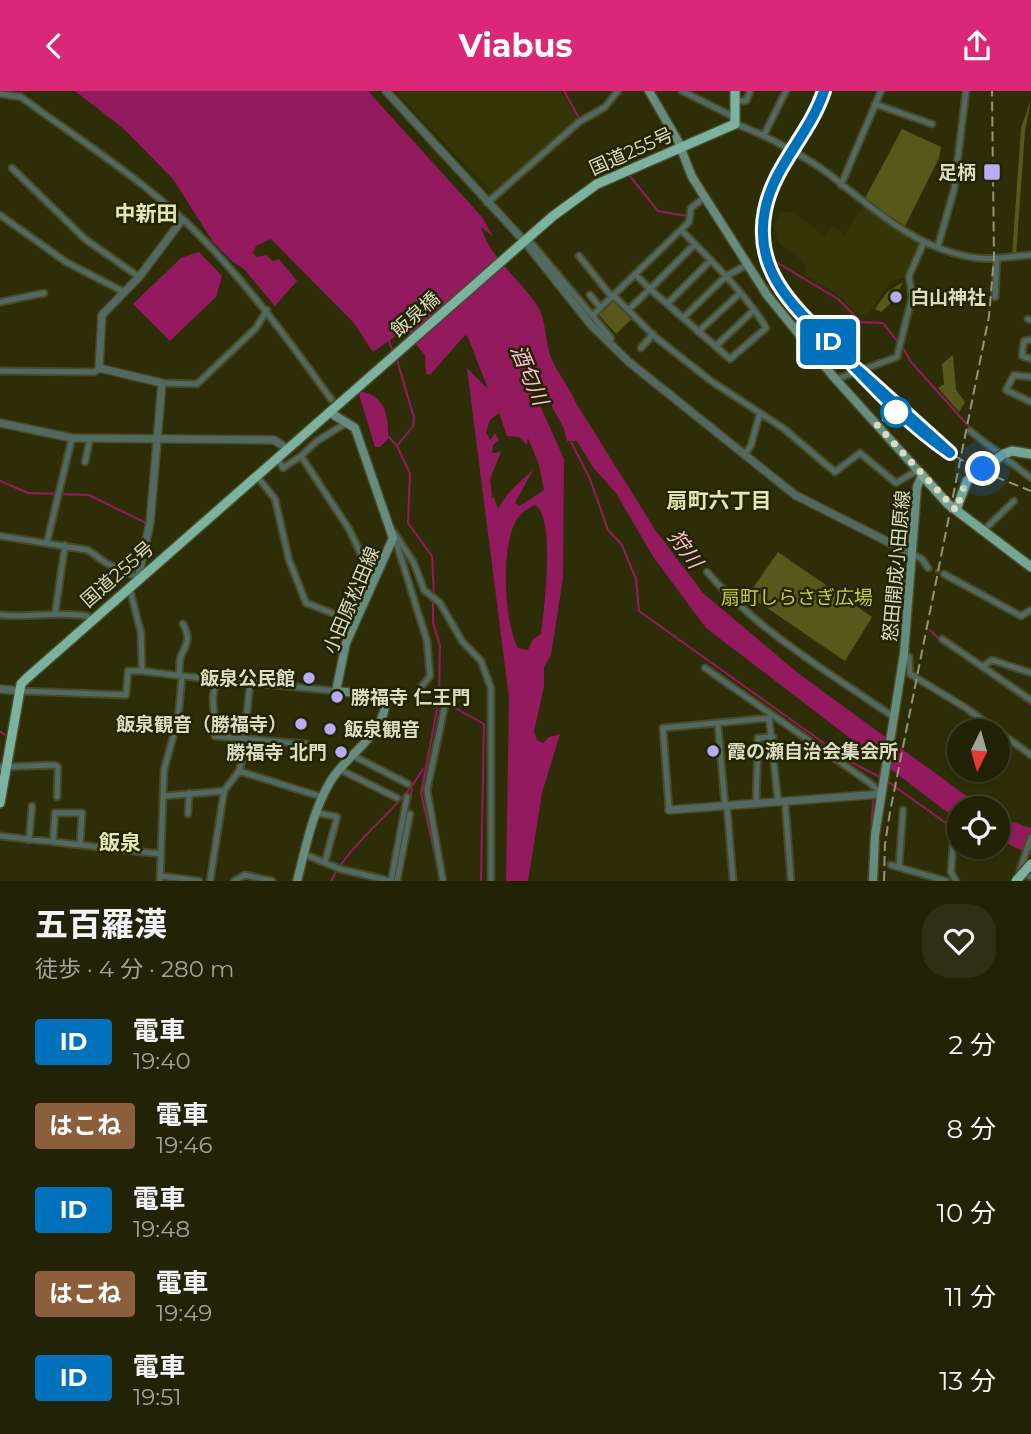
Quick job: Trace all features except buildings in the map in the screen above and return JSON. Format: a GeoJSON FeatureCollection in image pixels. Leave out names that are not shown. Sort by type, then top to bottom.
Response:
{"type":"FeatureCollection","features":[{"type":"Feature","properties":{"kind":"highway"},"geometry":{"type":"LineString","coordinates":[[735,96],[735,121]]}},
{"type":"Feature","properties":{"kind":"highway","name":"国道255号"},"geometry":{"type":"LineString","coordinates":[[526,241],[597,184],[682,148],[735,121]]}},
{"type":"Feature","properties":{"kind":"highway","name":"飯泉橋"},"geometry":{"type":"LineString","coordinates":[[329,412],[526,241]]}},
{"type":"Feature","properties":{"kind":"highway","name":"国道255号"},"geometry":{"type":"LineString","coordinates":[[0,803],[3,768],[20,691],[27,678],[329,412]]}},
{"type":"Feature","properties":{"kind":"highway"},"geometry":{"type":"LineString","coordinates":[[1016,881],[1031,865]]}},
{"type":"Feature","properties":{"kind":"highway"},"geometry":{"type":"LineString","coordinates":[[1024,881],[1031,875]]}},
{"type":"Feature","properties":{"kind":"main road","name":"怒田開成小田原線"},"geometry":{"type":"LineString","coordinates":[[649,91],[682,148],[692,177],[767,295],[920,473],[904,654],[874,835],[873,881]]}},
{"type":"Feature","properties":{"kind":"main road"},"geometry":{"type":"LineString","coordinates":[[329,412],[348,422]]}},
{"type":"Feature","properties":{"kind":"main road","name":"小田原松田線"},"geometry":{"type":"LineString","coordinates":[[336,691],[340,662],[392,542],[390,527],[355,428],[348,422]]}},
{"type":"Feature","properties":{"kind":"main road"},"geometry":{"type":"LineString","coordinates":[[956,510],[967,481],[1012,451],[1031,454]]}},
{"type":"Feature","properties":{"kind":"main road"},"geometry":{"type":"LineString","coordinates":[[920,473],[956,510],[1031,568]]}},
{"type":"Feature","properties":{"kind":"main road"},"geometry":{"type":"LineString","coordinates":[[297,881],[315,812],[322,797],[339,769],[376,728],[384,715],[384,701],[377,695],[336,691]]}},
{"type":"Feature","properties":{"kind":"street"},"geometry":{"type":"LineString","coordinates":[[386,91],[487,203],[526,241],[611,338],[608,343]]}},
{"type":"Feature","properties":{"kind":"street"},"geometry":{"type":"LineString","coordinates":[[487,203],[579,122],[605,107],[618,91]]}},
{"type":"Feature","properties":{"kind":"street"},"geometry":{"type":"LineString","coordinates":[[682,91],[826,172],[893,225],[924,241],[972,257],[1031,255]]}},
{"type":"Feature","properties":{"kind":"street"},"geometry":{"type":"LineString","coordinates":[[735,96],[746,101],[750,91]]}},
{"type":"Feature","properties":{"kind":"street"},"geometry":{"type":"LineString","coordinates":[[764,135],[786,91]]}},
{"type":"Feature","properties":{"kind":"street"},"geometry":{"type":"LineString","coordinates":[[841,185],[881,91]]}},
{"type":"Feature","properties":{"kind":"street"},"geometry":{"type":"LineString","coordinates":[[939,246],[954,190],[967,91]]}},
{"type":"Feature","properties":{"kind":"street"},"geometry":{"type":"LineString","coordinates":[[0,94],[21,97],[119,168],[183,220],[242,279],[331,399]]}},
{"type":"Feature","properties":{"kind":"street"},"geometry":{"type":"LineString","coordinates":[[876,104],[932,124]]}},
{"type":"Feature","properties":{"kind":"street"},"geometry":{"type":"LineString","coordinates":[[12,168],[85,239],[139,277]]}},
{"type":"Feature","properties":{"kind":"street"},"geometry":{"type":"LineString","coordinates":[[592,316],[690,222],[691,208],[705,197]]}},
{"type":"Feature","properties":{"kind":"street"},"geometry":{"type":"LineString","coordinates":[[0,215],[66,262],[124,292]]}},
{"type":"Feature","properties":{"kind":"street"},"geometry":{"type":"LineString","coordinates":[[99,369],[102,317],[139,277],[183,220]]}},
{"type":"Feature","properties":{"kind":"street"},"geometry":{"type":"LineString","coordinates":[[635,274],[730,359],[766,328],[726,276],[681,230]]}},
{"type":"Feature","properties":{"kind":"street"},"geometry":{"type":"LineString","coordinates":[[526,241],[549,276],[608,343],[744,455],[810,505],[912,554],[928,568]]}},
{"type":"Feature","properties":{"kind":"street"},"geometry":{"type":"LineString","coordinates":[[837,379],[894,359],[901,345],[912,297],[909,276],[924,241]]}},
{"type":"Feature","properties":{"kind":"street"},"geometry":{"type":"LineString","coordinates":[[628,310],[695,244]]}},
{"type":"Feature","properties":{"kind":"street"},"geometry":{"type":"LineString","coordinates":[[579,256],[613,296],[653,334],[711,381],[760,413],[835,472],[860,453],[896,483],[920,473]]}},
{"type":"Feature","properties":{"kind":"street"},"geometry":{"type":"LineString","coordinates":[[995,297],[998,258]]}},
{"type":"Feature","properties":{"kind":"street"},"geometry":{"type":"LineString","coordinates":[[667,304],[711,260]]}},
{"type":"Feature","properties":{"kind":"street"},"geometry":{"type":"LineString","coordinates":[[683,318],[726,276],[747,265]]}},
{"type":"Feature","properties":{"kind":"street"},"geometry":{"type":"LineString","coordinates":[[0,302],[44,293]]}},
{"type":"Feature","properties":{"kind":"street"},"geometry":{"type":"LineString","coordinates":[[698,332],[740,294]]}},
{"type":"Feature","properties":{"kind":"street"},"geometry":{"type":"LineString","coordinates":[[590,295],[600,307]]}},
{"type":"Feature","properties":{"kind":"street"},"geometry":{"type":"LineString","coordinates":[[0,370],[95,372],[99,369],[162,383],[198,384],[256,328],[267,310]]}},
{"type":"Feature","properties":{"kind":"street"},"geometry":{"type":"LineString","coordinates":[[716,346],[752,311]]}},
{"type":"Feature","properties":{"kind":"street"},"geometry":{"type":"LineString","coordinates":[[641,348],[653,334]]}},
{"type":"Feature","properties":{"kind":"street"},"geometry":{"type":"LineString","coordinates":[[1031,340],[1024,341],[1022,356],[1031,359]]}},
{"type":"Feature","properties":{"kind":"street"},"geometry":{"type":"LineString","coordinates":[[1031,377],[1014,375],[1006,390],[1031,402]]}},
{"type":"Feature","properties":{"kind":"street"},"geometry":{"type":"LineString","coordinates":[[0,536],[88,550],[106,563],[138,578],[150,523],[162,383]]}},
{"type":"Feature","properties":{"kind":"street"},"geometry":{"type":"LineString","coordinates":[[744,455],[751,445],[760,413]]}},
{"type":"Feature","properties":{"kind":"street"},"geometry":{"type":"LineString","coordinates":[[277,457],[283,468],[317,441],[348,422]]}},
{"type":"Feature","properties":{"kind":"street"},"geometry":{"type":"LineString","coordinates":[[0,423],[72,438],[274,440],[288,449]]}},
{"type":"Feature","properties":{"kind":"street"},"geometry":{"type":"LineString","coordinates":[[970,431],[1031,478]]}},
{"type":"Feature","properties":{"kind":"street"},"geometry":{"type":"LineString","coordinates":[[47,542],[72,438]]}},
{"type":"Feature","properties":{"kind":"street"},"geometry":{"type":"LineString","coordinates":[[85,462],[90,439]]}},
{"type":"Feature","properties":{"kind":"street"},"geometry":{"type":"LineString","coordinates":[[301,456],[349,529],[374,583]]}},
{"type":"Feature","properties":{"kind":"street"},"geometry":{"type":"LineString","coordinates":[[256,475],[275,499],[289,560],[306,603],[332,613],[354,626]]}},
{"type":"Feature","properties":{"kind":"street"},"geometry":{"type":"LineString","coordinates":[[983,531],[1014,501]]}},
{"type":"Feature","properties":{"kind":"street"},"geometry":{"type":"LineString","coordinates":[[390,527],[403,542],[424,590],[434,598],[462,641],[481,661],[491,688],[491,881]]}},
{"type":"Feature","properties":{"kind":"street"},"geometry":{"type":"LineString","coordinates":[[392,542],[397,545],[427,642],[430,675],[422,686]]}},
{"type":"Feature","properties":{"kind":"street"},"geometry":{"type":"LineString","coordinates":[[55,614],[65,545]]}},
{"type":"Feature","properties":{"kind":"street"},"geometry":{"type":"LineString","coordinates":[[707,572],[741,608],[770,631],[895,720]]}},
{"type":"Feature","properties":{"kind":"street"},"geometry":{"type":"LineString","coordinates":[[944,574],[1021,616],[1031,610]]}},
{"type":"Feature","properties":{"kind":"street"},"geometry":{"type":"LineString","coordinates":[[129,586],[141,633],[142,671]]}},
{"type":"Feature","properties":{"kind":"street"},"geometry":{"type":"LineString","coordinates":[[0,615],[24,617],[55,614],[87,616],[91,619]]}},
{"type":"Feature","properties":{"kind":"street"},"geometry":{"type":"LineString","coordinates":[[183,624],[189,636],[188,645],[181,656],[178,719],[163,770],[160,879],[199,881]]}},
{"type":"Feature","properties":{"kind":"street"},"geometry":{"type":"LineString","coordinates":[[942,639],[1031,700]]}},
{"type":"Feature","properties":{"kind":"street"},"geometry":{"type":"LineString","coordinates":[[904,654],[909,657],[910,674],[965,708],[1031,755]]}},
{"type":"Feature","properties":{"kind":"street"},"geometry":{"type":"LineString","coordinates":[[982,667],[992,660],[1031,673]]}},
{"type":"Feature","properties":{"kind":"street"},"geometry":{"type":"LineString","coordinates":[[705,668],[773,718],[870,783],[881,794]]}},
{"type":"Feature","properties":{"kind":"street"},"geometry":{"type":"LineString","coordinates":[[0,689],[126,695],[128,670],[336,691]]}},
{"type":"Feature","properties":{"kind":"street"},"geometry":{"type":"LineString","coordinates":[[216,679],[213,697],[215,736],[307,744]]}},
{"type":"Feature","properties":{"kind":"street"},"geometry":{"type":"LineString","coordinates":[[210,881],[224,791],[239,771],[246,739],[250,684]]}},
{"type":"Feature","properties":{"kind":"street"},"geometry":{"type":"LineString","coordinates":[[443,881],[427,790],[445,705]]}},
{"type":"Feature","properties":{"kind":"street"},"geometry":{"type":"LineString","coordinates":[[773,718],[663,728],[669,810],[881,794]]}},
{"type":"Feature","properties":{"kind":"street"},"geometry":{"type":"LineString","coordinates":[[773,718],[791,881]]}},
{"type":"Feature","properties":{"kind":"street"},"geometry":{"type":"LineString","coordinates":[[718,725],[733,881]]}},
{"type":"Feature","properties":{"kind":"street"},"geometry":{"type":"LineString","coordinates":[[756,803],[758,738],[773,737]]}},
{"type":"Feature","properties":{"kind":"street"},"geometry":{"type":"LineString","coordinates":[[352,755],[408,784]]}},
{"type":"Feature","properties":{"kind":"street"},"geometry":{"type":"LineString","coordinates":[[3,768],[39,764],[58,767],[57,797]]}},
{"type":"Feature","properties":{"kind":"street"},"geometry":{"type":"LineString","coordinates":[[339,769],[397,798]]}},
{"type":"Feature","properties":{"kind":"street"},"geometry":{"type":"LineString","coordinates":[[239,771],[322,797]]}},
{"type":"Feature","properties":{"kind":"street"},"geometry":{"type":"LineString","coordinates":[[164,796],[224,791]]}},
{"type":"Feature","properties":{"kind":"street"},"geometry":{"type":"LineString","coordinates":[[188,814],[189,793]]}},
{"type":"Feature","properties":{"kind":"street"},"geometry":{"type":"LineString","coordinates":[[397,881],[407,797]]}},
{"type":"Feature","properties":{"kind":"street"},"geometry":{"type":"LineString","coordinates":[[29,840],[32,806]]}},
{"type":"Feature","properties":{"kind":"street"},"geometry":{"type":"LineString","coordinates":[[899,867],[903,810]]}},
{"type":"Feature","properties":{"kind":"street"},"geometry":{"type":"LineString","coordinates":[[315,812],[337,817],[325,862]]}},
{"type":"Feature","properties":{"kind":"street"},"geometry":{"type":"LineString","coordinates":[[53,841],[55,813],[82,813],[80,845]]}},
{"type":"Feature","properties":{"kind":"street"},"geometry":{"type":"LineString","coordinates":[[304,854],[338,868],[391,881],[410,814]]}},
{"type":"Feature","properties":{"kind":"street"},"geometry":{"type":"LineString","coordinates":[[0,836],[161,854]]}},
{"type":"Feature","properties":{"kind":"street"},"geometry":{"type":"LineString","coordinates":[[1031,837],[1020,865],[1020,870],[1031,875]]}},
{"type":"Feature","properties":{"kind":"street"},"geometry":{"type":"LineString","coordinates":[[952,859],[951,872],[956,881]]}},
{"type":"Feature","properties":{"kind":"street"},"geometry":{"type":"LineString","coordinates":[[891,865],[946,881]]}},
{"type":"Feature","properties":{"kind":"street"},"geometry":{"type":"LineString","coordinates":[[234,881],[251,875],[272,881]]}},
{"type":"Feature","properties":{"kind":"shaded area"},"geometry":{"type":"Polygon","coordinates":[[[75,91],[368,91],[482,217],[493,236],[481,227],[491,249],[538,307],[552,360],[576,403],[656,531],[703,593],[799,674],[967,796],[947,796],[947,811],[943,809],[706,628],[654,558],[616,493],[592,466],[577,441],[567,441],[564,429],[527,359],[526,374],[564,459],[563,578],[551,655],[544,667],[544,687],[534,731],[537,740],[543,743],[549,737],[560,734],[542,793],[528,881],[506,881],[509,698],[467,368],[488,389],[468,337],[465,335],[430,375],[426,374],[425,355],[404,330],[373,352],[353,322],[271,239],[256,246],[253,253],[257,257],[266,255],[273,261],[279,259],[297,281],[275,306],[244,269],[213,242],[173,179],[124,129],[75,91]],[[499,413],[490,420],[486,432],[490,440],[495,433],[499,440],[493,445],[492,453],[501,452],[490,479],[492,498],[494,497],[498,509],[509,493],[533,470],[515,503],[520,506],[544,490],[539,465],[528,438],[527,445],[519,437],[507,436],[499,413]],[[535,505],[524,512],[515,523],[506,567],[507,604],[513,637],[518,648],[528,650],[533,639],[541,634],[544,606],[547,545],[541,513],[535,505]]]}},
{"type":"Feature","properties":{"kind":"shaded area"},"geometry":{"type":"Polygon","coordinates":[[[395,91],[560,91],[577,118],[492,192],[395,91]]]}},
{"type":"Feature","properties":{"kind":"shaded area"},"geometry":{"type":"Polygon","coordinates":[[[863,206],[919,245],[905,277],[891,281],[867,316],[855,312],[831,290],[806,276],[803,261],[778,242],[774,225],[780,212],[788,212],[800,217],[824,236],[833,226],[845,234],[863,206]]]}},
{"type":"Feature","properties":{"kind":"shaded area"},"geometry":{"type":"Polygon","coordinates":[[[199,252],[222,276],[216,297],[170,341],[133,304],[181,258],[199,252]]]}},
{"type":"Feature","properties":{"kind":"shaded area"},"geometry":{"type":"Polygon","coordinates":[[[358,391],[374,397],[384,407],[388,422],[388,439],[380,447],[375,447],[358,391]]]}},
{"type":"Feature","properties":{"kind":"shaded area"},"geometry":{"type":"Polygon","coordinates":[[[1010,821],[1031,828],[1031,855],[1010,845],[1010,821]]]}},
{"type":"Feature","properties":{"kind":"green space"},"geometry":{"type":"Polygon","coordinates":[[[1031,100],[1025,131],[1016,255],[1012,256],[1021,128],[1031,100]]]}},
{"type":"Feature","properties":{"kind":"green space"},"geometry":{"type":"Polygon","coordinates":[[[902,129],[941,147],[939,158],[904,228],[864,200],[902,129]]]}},
{"type":"Feature","properties":{"kind":"green space"},"geometry":{"type":"Polygon","coordinates":[[[903,282],[895,299],[881,312],[875,309],[887,292],[903,282]]]}},
{"type":"Feature","properties":{"kind":"green space"},"geometry":{"type":"Polygon","coordinates":[[[614,299],[633,318],[616,334],[598,314],[614,299]]]}},
{"type":"Feature","properties":{"kind":"green space"},"geometry":{"type":"Polygon","coordinates":[[[953,355],[956,390],[965,402],[959,412],[938,388],[944,384],[942,364],[953,355]]]}},
{"type":"Feature","properties":{"kind":"green space","name":"扇町しらさぎ広場"},"geometry":{"type":"Polygon","coordinates":[[[778,552],[872,617],[845,661],[748,595],[778,552]]]}},
{"type":"Feature","properties":{"kind":"waterway"},"geometry":{"type":"LineString","coordinates":[[564,91],[579,118]]}},
{"type":"Feature","properties":{"kind":"waterway"},"geometry":{"type":"LineString","coordinates":[[629,175],[658,211],[687,216]]}},
{"type":"Feature","properties":{"kind":"waterway"},"geometry":{"type":"LineString","coordinates":[[758,247],[768,252],[771,259],[838,299],[861,322],[883,323],[898,342]]}},
{"type":"Feature","properties":{"kind":"waterway"},"geometry":{"type":"LineString","coordinates":[[389,341],[393,352]]}},
{"type":"Feature","properties":{"kind":"waterway"},"geometry":{"type":"LineString","coordinates":[[902,346],[911,362],[972,430]]}},
{"type":"Feature","properties":{"kind":"waterway"},"geometry":{"type":"LineString","coordinates":[[397,360],[414,418],[413,426],[397,446],[410,473],[408,523],[432,556],[434,595]]}},
{"type":"Feature","properties":{"kind":"waterway"},"geometry":{"type":"LineString","coordinates":[[389,437],[396,445]]}},
{"type":"Feature","properties":{"kind":"waterway"},"geometry":{"type":"LineString","coordinates":[[571,442],[590,479],[608,530],[622,545],[636,579],[639,611],[849,761],[882,778]]}},
{"type":"Feature","properties":{"kind":"waterway"},"geometry":{"type":"LineString","coordinates":[[0,481],[28,493],[89,495],[146,523]]}},
{"type":"Feature","properties":{"kind":"waterway"},"geometry":{"type":"LineString","coordinates":[[433,600],[433,622],[440,646],[439,699],[421,793],[439,873]]}},
{"type":"Feature","properties":{"kind":"waterway"},"geometry":{"type":"LineString","coordinates":[[930,630],[939,639]]}},
{"type":"Feature","properties":{"kind":"waterway"},"geometry":{"type":"LineString","coordinates":[[986,673],[1031,705]]}},
{"type":"Feature","properties":{"kind":"waterway"},"geometry":{"type":"LineString","coordinates":[[920,676],[1013,739]]}},
{"type":"Feature","properties":{"kind":"waterway"},"geometry":{"type":"LineString","coordinates":[[439,699],[484,724],[481,881]]}},
{"type":"Feature","properties":{"kind":"waterway"},"geometry":{"type":"LineString","coordinates":[[0,731],[5,735]]}},
{"type":"Feature","properties":{"kind":"waterway"},"geometry":{"type":"LineString","coordinates":[[1023,746],[1031,751]]}},
{"type":"Feature","properties":{"kind":"waterway"},"geometry":{"type":"LineString","coordinates":[[331,881],[351,851],[402,798],[423,769]]}},
{"type":"Feature","properties":{"kind":"waterway"},"geometry":{"type":"LineString","coordinates":[[887,781],[947,824]]}},
{"type":"Feature","properties":{"kind":"waterway"},"geometry":{"type":"LineString","coordinates":[[407,815],[412,789]]}},
{"type":"Feature","properties":{"kind":"waterway"},"geometry":{"type":"LineString","coordinates":[[868,881],[873,801]]}},
{"type":"Feature","properties":{"kind":"waterway"},"geometry":{"type":"LineString","coordinates":[[394,881],[399,854]]}},
{"type":"Feature","properties":{"kind":"waterway"},"geometry":{"type":"LineString","coordinates":[[949,859],[948,870],[952,880]]}},
{"type":"Feature","properties":{"kind":"tunnel"},"geometry":{"type":"LineString","coordinates":[[928,568],[944,574]]}},
{"type":"Feature","properties":{"kind":"railway"},"geometry":{"type":"LineString","coordinates":[[824,91],[819,105],[781,168],[769,194],[763,223],[765,250],[774,274],[804,317],[950,453]]}},
{"type":"Feature","properties":{"kind":"railway"},"geometry":{"type":"LineString","coordinates":[[884,881],[885,844],[890,812],[989,316],[994,258],[992,91]]}},
{"type":"Feature","properties":{"kind":"railway"},"geometry":{"type":"LineString","coordinates":[[955,456],[981,471],[1031,491]]}},
{"type":"Feature","properties":{"kind":"train","name":"ID"},"geometry":{"type":"LineString","coordinates":[[824,91],[814,118],[769,193],[763,227],[764,246],[770,269],[787,300],[814,330],[846,358],[897,413],[921,434],[950,453],[859,371]]}},
{"type":"Feature","properties":{"kind":"place","name":"足柄"},"geometry":{"type":"Point","coordinates":[992,172]}},
{"type":"Feature","properties":{"kind":"place","name":"白山神社"},"geometry":{"type":"Point","coordinates":[896,297]}},
{"type":"Feature","properties":{"kind":"place","name":"飯泉公民館"},"geometry":{"type":"Point","coordinates":[309,678]}},
{"type":"Feature","properties":{"kind":"place","name":"勝福寺 仁王門"},"geometry":{"type":"Point","coordinates":[337,697]}},
{"type":"Feature","properties":{"kind":"place","name":"飯泉観音（勝福寺）"},"geometry":{"type":"Point","coordinates":[301,724]}},
{"type":"Feature","properties":{"kind":"place","name":"飯泉観音"},"geometry":{"type":"Point","coordinates":[330,729]}},
{"type":"Feature","properties":{"kind":"place","name":"霞の瀬自治会集会所"},"geometry":{"type":"Point","coordinates":[713,751]}},
{"type":"Feature","properties":{"kind":"place","name":"勝福寺 北門"},"geometry":{"type":"Point","coordinates":[341,752]}},
{"type":"Feature","properties":{"kind":"district","name":"中新田"},"geometry":{"type":"Point","coordinates":[146,214]}},
{"type":"Feature","properties":{"kind":"district","name":"扇町六丁目"},"geometry":{"type":"Point","coordinates":[719,501]}},
{"type":"Feature","properties":{"kind":"district","name":"飯泉"},"geometry":{"type":"Point","coordinates":[120,843]}},
{"type":"Feature","properties":{"kind":"route"},"geometry":{"type":"LineString","coordinates":[[896,412],[876,424],[956,510],[965,484],[983,469]]}},
{"type":"Feature","properties":{"kind":"water label","name":"酒匂川"},"geometry":{"type":"Point","coordinates":[529,375]}},
{"type":"Feature","properties":{"kind":"water label","name":"狩川"},"geometry":{"type":"Point","coordinates":[685,549]}}]}
